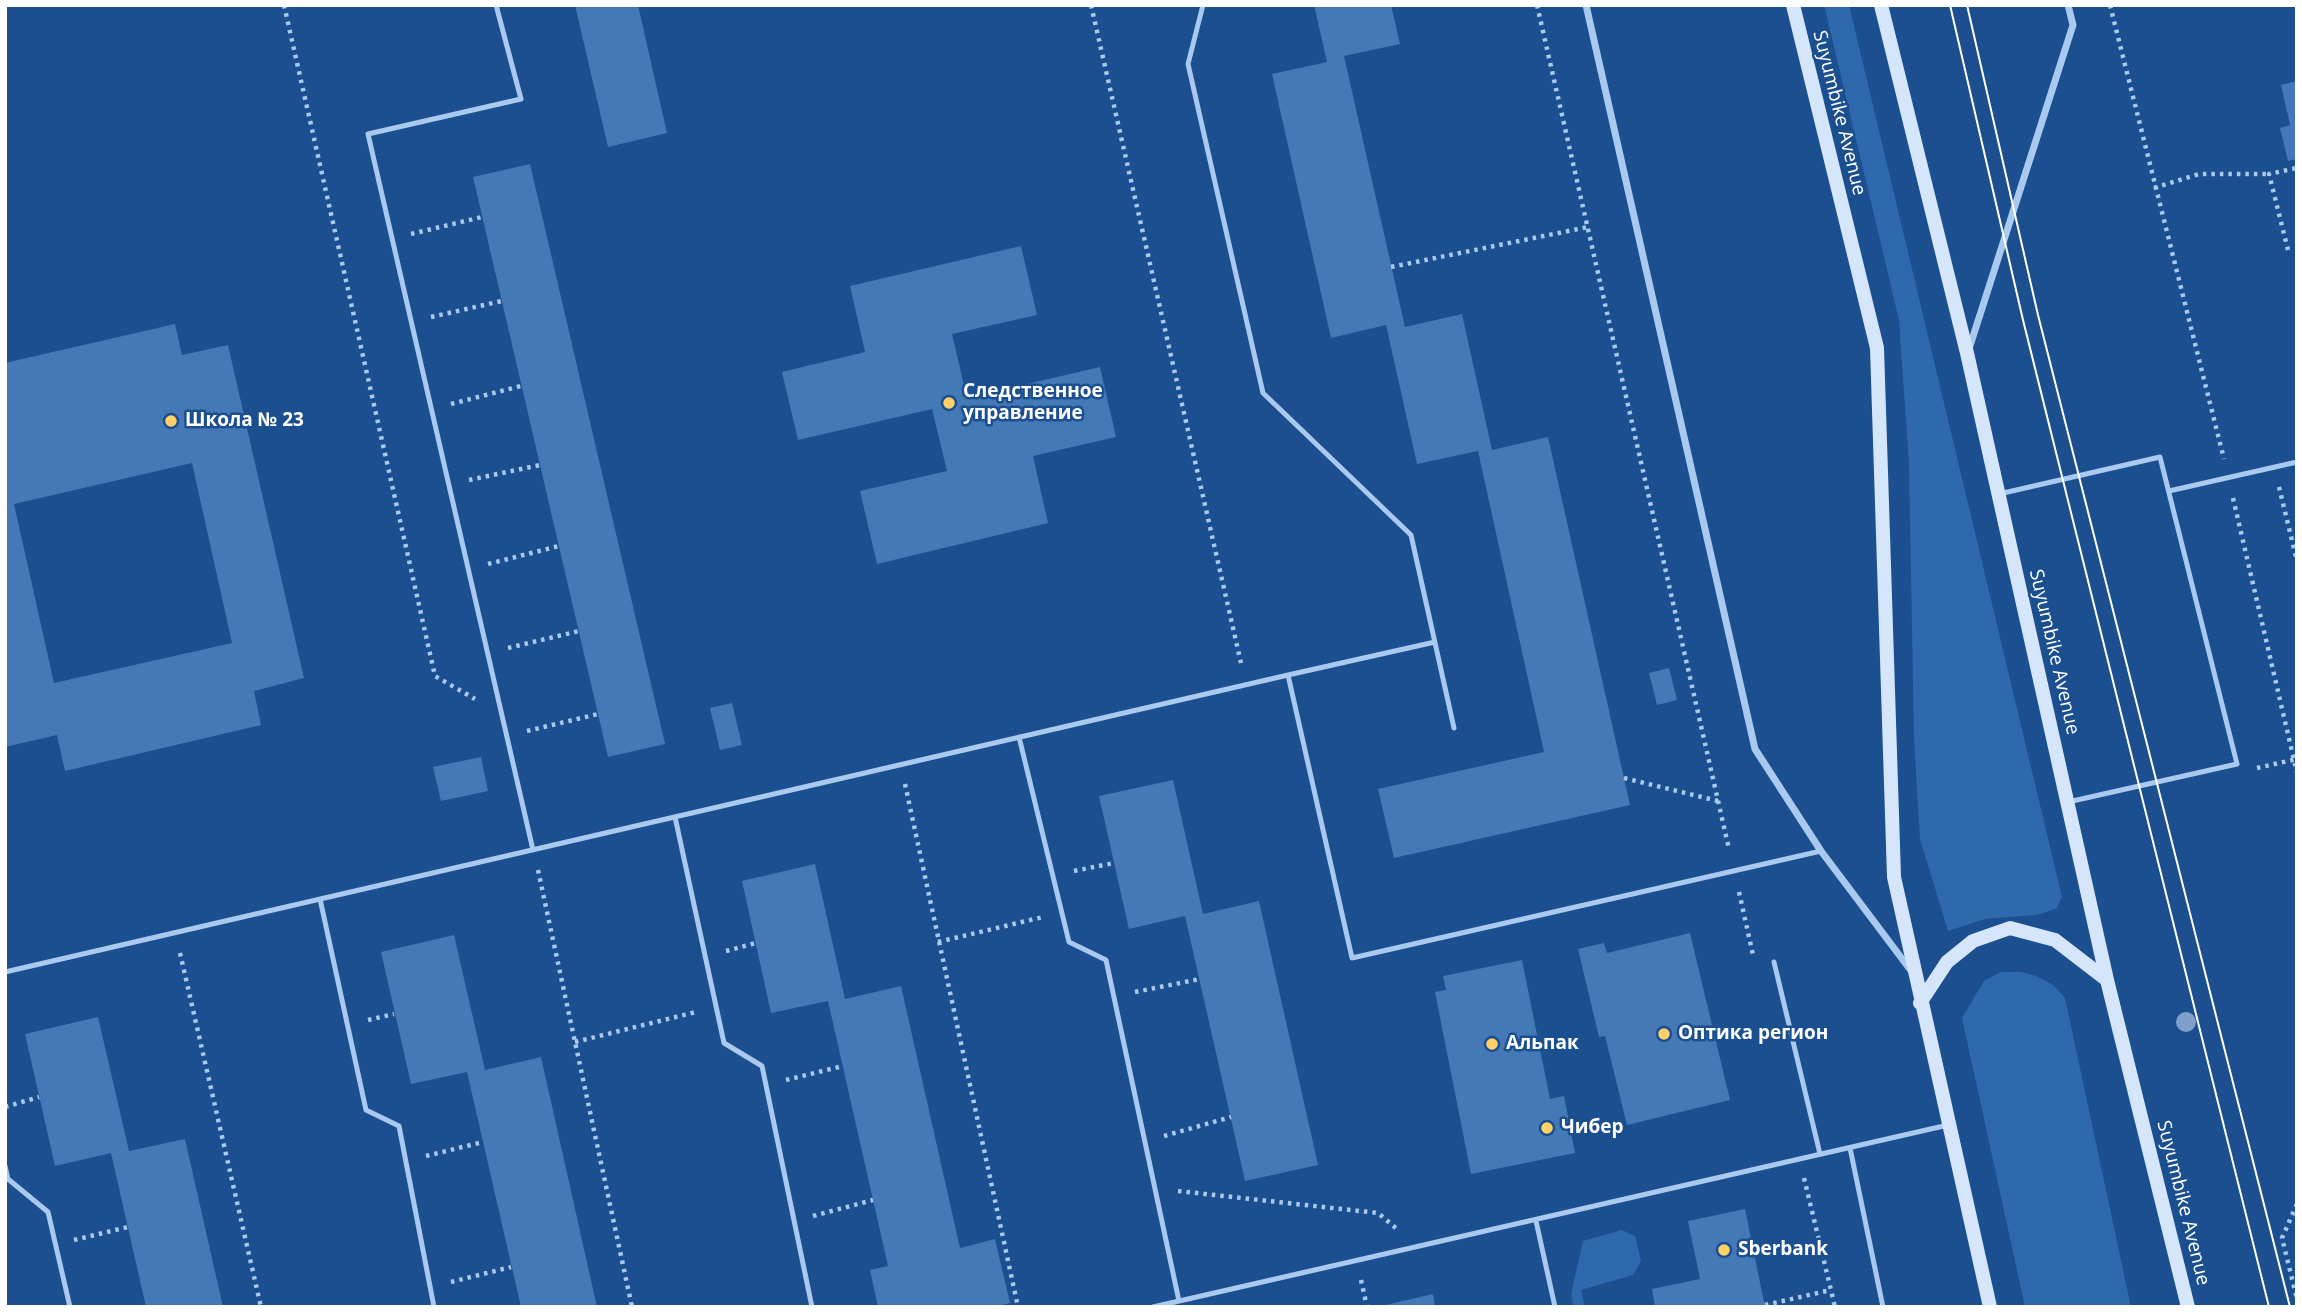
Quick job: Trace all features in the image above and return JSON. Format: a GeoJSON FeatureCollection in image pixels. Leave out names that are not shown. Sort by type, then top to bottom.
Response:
{"type":"FeatureCollection","features":[{"type":"Feature","properties":{"kind":"main road","name":"Suyumbike Avenue"},"geometry":{"type":"LineString","coordinates":[[1793,5],[1877,348],[1894,877],[1990,1307]]}},
{"type":"Feature","properties":{"kind":"main road","name":"Suyumbike Avenue"},"geometry":{"type":"LineString","coordinates":[[1881,5],[1967,353],[2108,979],[2188,1307]]}},
{"type":"Feature","properties":{"kind":"main road"},"geometry":{"type":"LineString","coordinates":[[1920,1003],[1947,962],[1973,941],[2010,928],[2055,940],[2108,979]]}},
{"type":"Feature","properties":{"kind":"street"},"geometry":{"type":"LineString","coordinates":[[1586,5],[1755,749],[1821,851],[1915,977]]}},
{"type":"Feature","properties":{"kind":"street"},"geometry":{"type":"LineString","coordinates":[[1967,353],[2073,25],[2068,5]]}},
{"type":"Feature","properties":{"kind":"lane"},"geometry":{"type":"LineString","coordinates":[[496,5],[520,99],[368,134],[533,850]]}},
{"type":"Feature","properties":{"kind":"lane"},"geometry":{"type":"LineString","coordinates":[[1203,5],[1188,64],[1263,393],[1411,536],[1454,728]]}},
{"type":"Feature","properties":{"kind":"lane"},"geometry":{"type":"LineString","coordinates":[[1999,494],[2160,457],[2237,764],[2068,802]]}},
{"type":"Feature","properties":{"kind":"lane"},"geometry":{"type":"LineString","coordinates":[[2169,491],[2297,462]]}},
{"type":"Feature","properties":{"kind":"lane"},"geometry":{"type":"LineString","coordinates":[[5,972],[1434,642]]}},
{"type":"Feature","properties":{"kind":"lane"},"geometry":{"type":"LineString","coordinates":[[1288,675],[1352,958],[1821,851]]}},
{"type":"Feature","properties":{"kind":"lane"},"geometry":{"type":"LineString","coordinates":[[1019,737],[1069,942],[1106,960],[1179,1301]]}},
{"type":"Feature","properties":{"kind":"lane"},"geometry":{"type":"LineString","coordinates":[[676,817],[724,1043],[762,1066],[812,1307]]}},
{"type":"Feature","properties":{"kind":"lane"},"geometry":{"type":"LineString","coordinates":[[320,899],[366,1110],[399,1126],[435,1307]]}},
{"type":"Feature","properties":{"kind":"lane"},"geometry":{"type":"LineString","coordinates":[[1774,962],[1820,1154]]}},
{"type":"Feature","properties":{"kind":"lane"},"geometry":{"type":"LineString","coordinates":[[1153,1307],[1948,1125]]}},
{"type":"Feature","properties":{"kind":"lane"},"geometry":{"type":"LineString","coordinates":[[1850,1148],[1883,1307]]}},
{"type":"Feature","properties":{"kind":"lane"},"geometry":{"type":"LineString","coordinates":[[5,1166],[8,1179],[48,1212],[70,1307]]}},
{"type":"Feature","properties":{"kind":"lane"},"geometry":{"type":"LineString","coordinates":[[1536,1221],[1555,1307]]}},
{"type":"Feature","properties":{"kind":"path"},"geometry":{"type":"LineString","coordinates":[[284,5],[435,676],[502,715]]}},
{"type":"Feature","properties":{"kind":"path"},"geometry":{"type":"LineString","coordinates":[[1091,5],[1246,684]]}},
{"type":"Feature","properties":{"kind":"path"},"geometry":{"type":"LineString","coordinates":[[1537,5],[1755,963]]}},
{"type":"Feature","properties":{"kind":"path"},"geometry":{"type":"LineString","coordinates":[[2110,5],[2229,478],[2297,773]]}},
{"type":"Feature","properties":{"kind":"path"},"geometry":{"type":"LineString","coordinates":[[2154,188],[2199,174],[2269,174],[2297,168]]}},
{"type":"Feature","properties":{"kind":"path"},"geometry":{"type":"LineString","coordinates":[[2269,174],[2288,250]]}},
{"type":"Feature","properties":{"kind":"path"},"geometry":{"type":"LineString","coordinates":[[392,239],[482,217]]}},
{"type":"Feature","properties":{"kind":"path"},"geometry":{"type":"LineString","coordinates":[[1391,267],[1587,227]]}},
{"type":"Feature","properties":{"kind":"path"},"geometry":{"type":"LineString","coordinates":[[411,322],[502,301]]}},
{"type":"Feature","properties":{"kind":"path"},"geometry":{"type":"LineString","coordinates":[[432,409],[521,386]]}},
{"type":"Feature","properties":{"kind":"path"},"geometry":{"type":"LineString","coordinates":[[449,484],[540,464]]}},
{"type":"Feature","properties":{"kind":"path"},"geometry":{"type":"LineString","coordinates":[[2274,467],[2297,561]]}},
{"type":"Feature","properties":{"kind":"path"},"geometry":{"type":"LineString","coordinates":[[469,569],[559,546]]}},
{"type":"Feature","properties":{"kind":"path"},"geometry":{"type":"LineString","coordinates":[[488,653],[579,631]]}},
{"type":"Feature","properties":{"kind":"path"},"geometry":{"type":"LineString","coordinates":[[507,736],[598,714]]}},
{"type":"Feature","properties":{"kind":"path"},"geometry":{"type":"LineString","coordinates":[[2249,770],[2295,760]]}},
{"type":"Feature","properties":{"kind":"path"},"geometry":{"type":"LineString","coordinates":[[900,765],[1018,1307]]}},
{"type":"Feature","properties":{"kind":"path"},"geometry":{"type":"LineString","coordinates":[[1624,778],[1718,802]]}},
{"type":"Feature","properties":{"kind":"path"},"geometry":{"type":"LineString","coordinates":[[533,850],[632,1307]]}},
{"type":"Feature","properties":{"kind":"path"},"geometry":{"type":"LineString","coordinates":[[1053,876],[1114,863]]}},
{"type":"Feature","properties":{"kind":"path"},"geometry":{"type":"LineString","coordinates":[[938,942],[1062,912]]}},
{"type":"Feature","properties":{"kind":"path"},"geometry":{"type":"LineString","coordinates":[[176,932],[261,1307]]}},
{"type":"Feature","properties":{"kind":"path"},"geometry":{"type":"LineString","coordinates":[[705,956],[756,943]]}},
{"type":"Feature","properties":{"kind":"path"},"geometry":{"type":"LineString","coordinates":[[1114,997],[1200,979]]}},
{"type":"Feature","properties":{"kind":"path"},"geometry":{"type":"LineString","coordinates":[[575,1042],[716,1007]]}},
{"type":"Feature","properties":{"kind":"path"},"geometry":{"type":"LineString","coordinates":[[766,1085],[843,1066]]}},
{"type":"Feature","properties":{"kind":"path"},"geometry":{"type":"LineString","coordinates":[[5,1107],[39,1097]]}},
{"type":"Feature","properties":{"kind":"path"},"geometry":{"type":"LineString","coordinates":[[1145,1141],[1231,1117]]}},
{"type":"Feature","properties":{"kind":"path"},"geometry":{"type":"LineString","coordinates":[[406,1161],[483,1142]]}},
{"type":"Feature","properties":{"kind":"path"},"geometry":{"type":"LineString","coordinates":[[1800,1160],[1835,1307]]}},
{"type":"Feature","properties":{"kind":"path"},"geometry":{"type":"LineString","coordinates":[[1156,1189],[1378,1213],[1419,1247]]}},
{"type":"Feature","properties":{"kind":"path"},"geometry":{"type":"LineString","coordinates":[[795,1221],[873,1200]]}},
{"type":"Feature","properties":{"kind":"path"},"geometry":{"type":"LineString","coordinates":[[2297,1204],[2282,1238],[2297,1299]]}},
{"type":"Feature","properties":{"kind":"path"},"geometry":{"type":"LineString","coordinates":[[56,1244],[128,1227]]}},
{"type":"Feature","properties":{"kind":"path"},"geometry":{"type":"LineString","coordinates":[[431,1288],[511,1267]]}},
{"type":"Feature","properties":{"kind":"path"},"geometry":{"type":"LineString","coordinates":[[1765,1305],[1831,1290]]}},
{"type":"Feature","properties":{"kind":"shaded area"},"geometry":{"type":"Polygon","coordinates":[[[1824,5],[1849,5],[2062,897],[2056,909],[2036,915],[1985,919],[1948,931],[1920,839],[1914,739],[1909,464],[1899,320],[1824,5]]]}},
{"type":"Feature","properties":{"kind":"shaded area"},"geometry":{"type":"Polygon","coordinates":[[[2001,972],[2021,972],[2036,976],[2053,985],[2065,998],[2131,1307],[2025,1307],[1962,1018],[1984,981],[2001,972]]]}},
{"type":"Feature","properties":{"kind":"shaded area"},"geometry":{"type":"Polygon","coordinates":[[[1622,1230],[1635,1236],[1641,1261],[1633,1275],[1581,1290],[1585,1307],[1574,1307],[1571,1294],[1583,1241],[1622,1230]]]}},
{"type":"Feature","properties":{"kind":"building"},"geometry":{"type":"Polygon","coordinates":[[[575,5],[638,5],[667,133],[608,147],[575,5]]]}},
{"type":"Feature","properties":{"kind":"building"},"geometry":{"type":"Polygon","coordinates":[[[1314,5],[1391,5],[1400,44],[1344,56],[1405,327],[1462,314],[1492,450],[1548,437],[1630,805],[1394,858],[1378,789],[1544,752],[1478,451],[1417,464],[1386,325],[1331,338],[1272,74],[1327,62],[1314,5]]]}},
{"type":"Feature","properties":{"kind":"building"},"geometry":{"type":"Polygon","coordinates":[[[2297,81],[2297,159],[2288,161],[2280,128],[2290,125],[2281,85],[2297,81]]]}},
{"type":"Feature","properties":{"kind":"building"},"geometry":{"type":"Polygon","coordinates":[[[530,164],[665,744],[608,757],[473,177],[530,164]]]}},
{"type":"Feature","properties":{"kind":"building","name":"Следственное управление"},"geometry":{"type":"Polygon","coordinates":[[[1021,246],[1037,315],[952,334],[967,398],[1100,367],[1116,437],[1033,456],[1048,523],[877,564],[860,491],[947,471],[932,409],[798,440],[782,372],[865,352],[850,286],[1021,246]]]}},
{"type":"Feature","properties":{"kind":"building"},"geometry":{"type":"Polygon","coordinates":[[[175,324],[182,355],[228,345],[304,678],[254,691],[261,725],[65,771],[57,735],[5,747],[5,363],[175,324]],[[192,463],[14,504],[54,683],[232,643],[192,463]]]}},
{"type":"Feature","properties":{"kind":"building"},"geometry":{"type":"Polygon","coordinates":[[[1669,668],[1677,700],[1657,705],[1649,673],[1669,668]]]}},
{"type":"Feature","properties":{"kind":"building"},"geometry":{"type":"Polygon","coordinates":[[[732,703],[742,745],[720,750],[710,708],[732,703]]]}},
{"type":"Feature","properties":{"kind":"building"},"geometry":{"type":"Polygon","coordinates":[[[481,757],[488,791],[441,801],[433,767],[481,757]]]}},
{"type":"Feature","properties":{"kind":"building"},"geometry":{"type":"Polygon","coordinates":[[[1173,780],[1203,914],[1259,901],[1318,1165],[1245,1181],[1185,916],[1129,929],[1099,796],[1173,780]]]}},
{"type":"Feature","properties":{"kind":"building"},"geometry":{"type":"Polygon","coordinates":[[[815,864],[845,999],[901,986],[960,1248],[995,1239],[1010,1303],[995,1307],[878,1307],[870,1270],[888,1266],[828,1001],[771,1013],[742,881],[815,864]]]}},
{"type":"Feature","properties":{"kind":"building"},"geometry":{"type":"Polygon","coordinates":[[[1690,933],[1730,1100],[1627,1125],[1605,1036],[1599,1037],[1578,949],[1604,943],[1607,953],[1690,933]]]}},
{"type":"Feature","properties":{"kind":"building"},"geometry":{"type":"Polygon","coordinates":[[[454,935],[485,1070],[541,1057],[597,1307],[521,1307],[467,1072],[411,1084],[381,952],[454,935]]]}},
{"type":"Feature","properties":{"kind":"building","name":"Альпак"},"geometry":{"type":"Polygon","coordinates":[[[1522,960],[1550,1099],[1564,1096],[1575,1153],[1471,1174],[1435,992],[1446,990],[1443,976],[1522,960]]]}},
{"type":"Feature","properties":{"kind":"building"},"geometry":{"type":"Polygon","coordinates":[[[98,1017],[129,1151],[185,1139],[223,1307],[146,1307],[111,1153],[55,1166],[25,1034],[98,1017]]]}},
{"type":"Feature","properties":{"kind":"building","name":"Sberbank"},"geometry":{"type":"Polygon","coordinates":[[[1745,1209],[1765,1307],[1655,1307],[1652,1289],[1700,1279],[1688,1221],[1745,1209]]]}},
{"type":"Feature","properties":{"kind":"building"},"geometry":{"type":"Polygon","coordinates":[[[1433,1294],[1435,1307],[1382,1307],[1382,1306],[1433,1294]]]}},
{"type":"Feature","properties":{"kind":"tram line"},"geometry":{"type":"LineString","coordinates":[[1950,5],[2023,320],[2269,1307]]}},
{"type":"Feature","properties":{"kind":"tram line"},"geometry":{"type":"LineString","coordinates":[[1967,5],[2038,315],[2290,1307]]}},
{"type":"Feature","properties":{"kind":"place","name":"Следственное управление"},"geometry":{"type":"Point","coordinates":[949,403]}},
{"type":"Feature","properties":{"kind":"place","name":"Школа № 23"},"geometry":{"type":"Point","coordinates":[171,421]}},
{"type":"Feature","properties":{"kind":"place","name":"Оптика регион"},"geometry":{"type":"Point","coordinates":[1664,1034]}},
{"type":"Feature","properties":{"kind":"place","name":"Альпак"},"geometry":{"type":"Point","coordinates":[1492,1044]}},
{"type":"Feature","properties":{"kind":"place","name":"Чибер"},"geometry":{"type":"Point","coordinates":[1547,1128]}},
{"type":"Feature","properties":{"kind":"place","name":"Sberbank"},"geometry":{"type":"Point","coordinates":[1724,1250]}}]}
